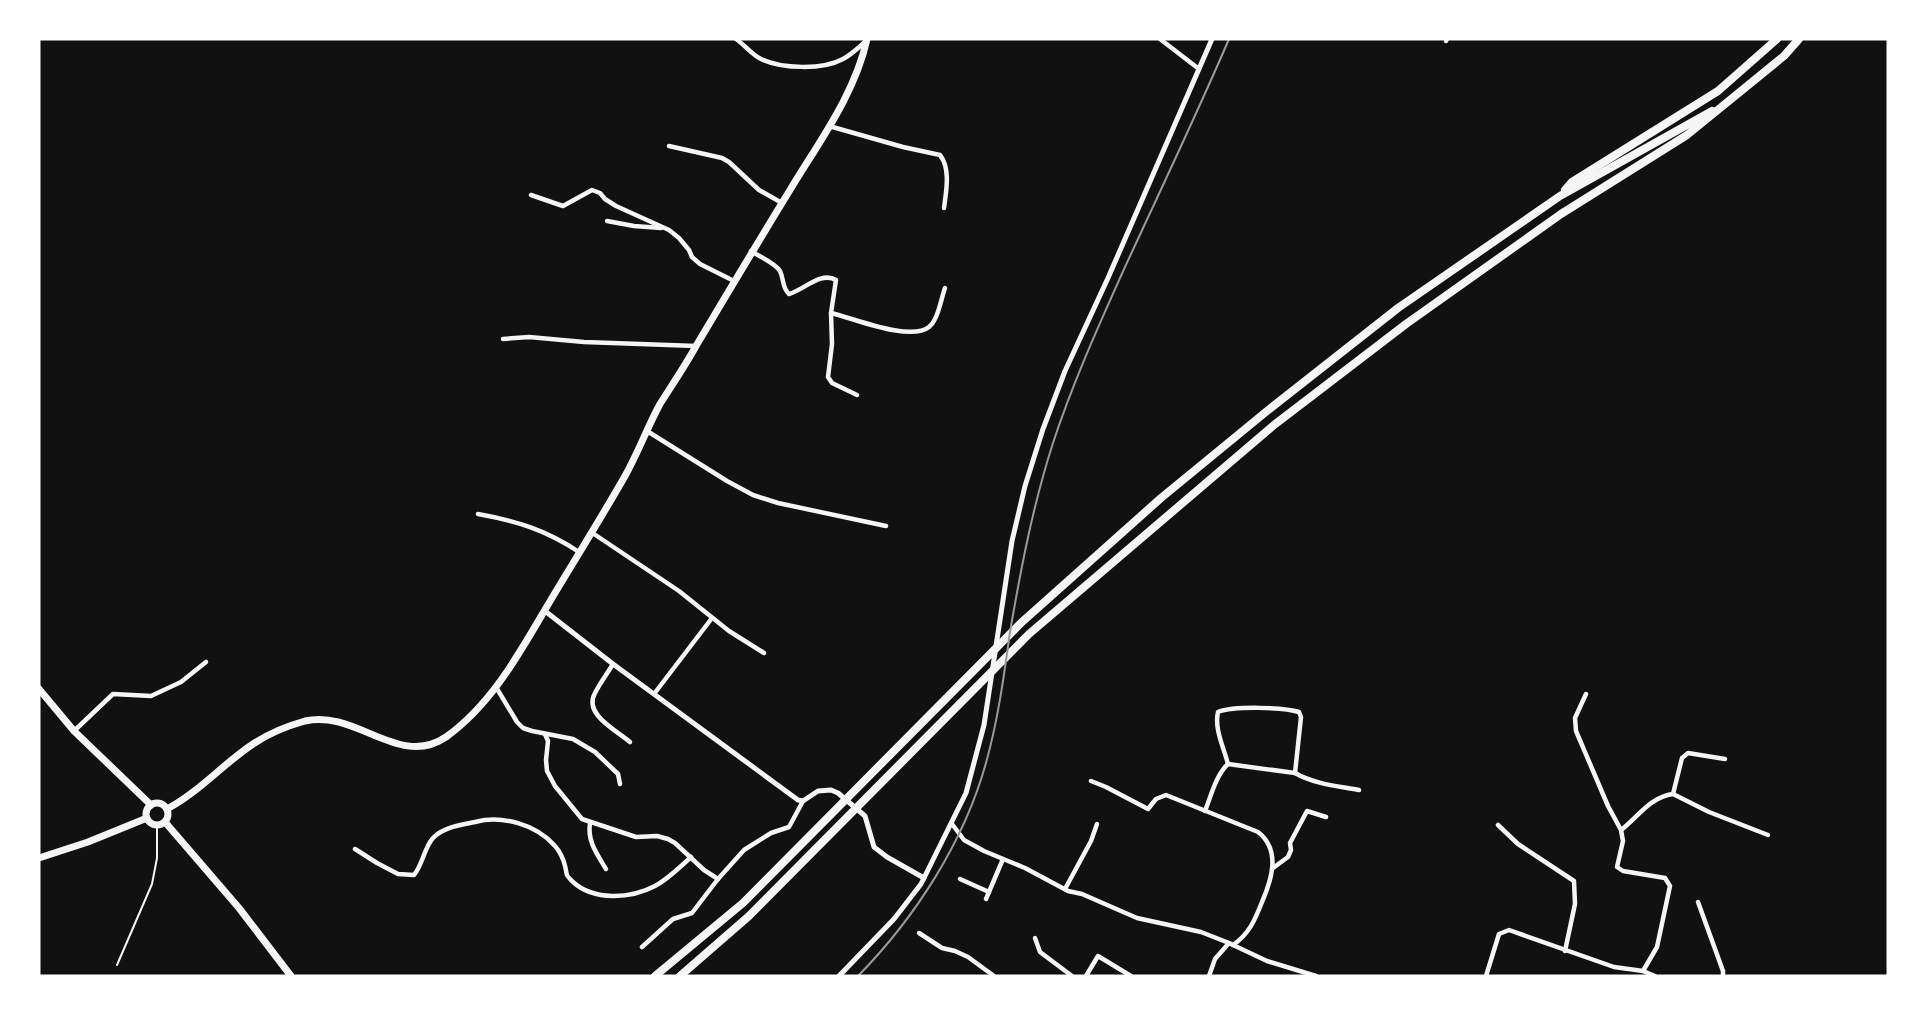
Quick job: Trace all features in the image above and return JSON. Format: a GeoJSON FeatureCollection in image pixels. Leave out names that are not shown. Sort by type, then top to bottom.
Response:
{"type":"FeatureCollection","features":[{"type":"Feature","properties":{"kind":"highway"},"geometry":{"type":"LineString","coordinates":[[1560,196],[1572,182],[1718,91],[1777,39]]}},
{"type":"Feature","properties":{"kind":"highway"},"geometry":{"type":"LineString","coordinates":[[680,976],[749,916],[1029,634],[1274,425],[1406,324],[1561,214],[1687,135],[1784,56],[1799,39]]}},
{"type":"Feature","properties":{"kind":"highway"},"geometry":{"type":"LineString","coordinates":[[655,976],[743,903],[1022,622],[1161,498],[1267,411],[1398,308],[1560,196],[1734,98]]}},
{"type":"Feature","properties":{"kind":"main road"},"geometry":{"type":"LineString","coordinates":[[167,809],[193,793],[252,744],[276,731],[305,721],[332,720],[349,724],[395,743],[426,746],[456,729],[496,687],[518,656],[627,472],[661,404],[751,251],[829,126],[855,77],[867,40]]}},
{"type":"Feature","properties":{"kind":"main road"},"geometry":{"type":"LineString","coordinates":[[39,689],[74,731],[151,805]]}},
{"type":"Feature","properties":{"kind":"main road"},"geometry":{"type":"LineString","coordinates":[[160,804],[167,809],[168,816],[165,822],[157,825],[151,823],[147,818],[147,811],[151,805],[160,804]]}},
{"type":"Feature","properties":{"kind":"main road"},"geometry":{"type":"LineString","coordinates":[[39,858],[88,842],[147,818]]}},
{"type":"Feature","properties":{"kind":"main road"},"geometry":{"type":"LineString","coordinates":[[165,822],[239,908],[291,976]]}},
{"type":"Feature","properties":{"kind":"street"},"geometry":{"type":"LineString","coordinates":[[736,39],[762,60],[796,67],[831,65],[844,59],[867,40]]}},
{"type":"Feature","properties":{"kind":"street"},"geometry":{"type":"LineString","coordinates":[[1160,39],[1199,69]]}},
{"type":"Feature","properties":{"kind":"street"},"geometry":{"type":"LineString","coordinates":[[839,976],[894,919],[924,878],[966,793],[982,735],[1011,541],[1043,429],[1069,361],[1108,278],[1212,39]]}},
{"type":"Feature","properties":{"kind":"street"},"geometry":{"type":"LineString","coordinates":[[829,126],[940,155],[943,158],[947,176],[944,208]]}},
{"type":"Feature","properties":{"kind":"street"},"geometry":{"type":"LineString","coordinates":[[669,146],[722,158],[759,190],[782,203]]}},
{"type":"Feature","properties":{"kind":"street"},"geometry":{"type":"LineString","coordinates":[[531,195],[563,206],[592,190],[600,193],[616,206],[664,228],[679,238],[692,257],[700,264],[734,281]]}},
{"type":"Feature","properties":{"kind":"street"},"geometry":{"type":"LineString","coordinates":[[607,221],[664,228]]}},
{"type":"Feature","properties":{"kind":"street"},"geometry":{"type":"LineString","coordinates":[[751,251],[778,268],[784,289],[789,294],[822,279],[829,277],[836,280],[831,313],[832,344],[828,377],[832,383],[857,395]]}},
{"type":"Feature","properties":{"kind":"street"},"geometry":{"type":"LineString","coordinates":[[831,313],[897,332],[922,331],[934,322],[945,288]]}},
{"type":"Feature","properties":{"kind":"street"},"geometry":{"type":"LineString","coordinates":[[503,339],[529,338],[696,346]]}},
{"type":"Feature","properties":{"kind":"street"},"geometry":{"type":"LineString","coordinates":[[647,431],[753,495],[778,503],[885,526]]}},
{"type":"Feature","properties":{"kind":"street"},"geometry":{"type":"LineString","coordinates":[[478,514],[536,528],[579,552]]}},
{"type":"Feature","properties":{"kind":"street"},"geometry":{"type":"LineString","coordinates":[[591,532],[679,591],[712,618],[764,653]]}},
{"type":"Feature","properties":{"kind":"street"},"geometry":{"type":"LineString","coordinates":[[545,610],[613,664],[758,771],[803,801]]}},
{"type":"Feature","properties":{"kind":"street"},"geometry":{"type":"LineString","coordinates":[[654,694],[712,618]]}},
{"type":"Feature","properties":{"kind":"street"},"geometry":{"type":"LineString","coordinates":[[74,731],[113,694],[151,696],[181,682],[206,662]]}},
{"type":"Feature","properties":{"kind":"street"},"geometry":{"type":"LineString","coordinates":[[613,664],[595,693],[592,700],[593,708],[598,717],[630,742]]}},
{"type":"Feature","properties":{"kind":"street"},"geometry":{"type":"LineString","coordinates":[[496,687],[523,728],[573,739],[596,752],[618,774],[620,784]]}},
{"type":"Feature","properties":{"kind":"street"},"geometry":{"type":"LineString","coordinates":[[1586,694],[1575,718],[1576,731],[1608,806],[1621,830],[1623,841],[1617,867],[1623,871],[1665,878],[1670,886],[1657,947],[1643,971]]}},
{"type":"Feature","properties":{"kind":"street"},"geometry":{"type":"LineString","coordinates":[[1228,764],[1216,718],[1218,712],[1286,709],[1299,712],[1301,717],[1295,773]]}},
{"type":"Feature","properties":{"kind":"street"},"geometry":{"type":"LineString","coordinates":[[545,734],[548,741],[547,771],[555,786],[582,819],[636,837],[663,837],[675,843],[704,870],[718,879]]}},
{"type":"Feature","properties":{"kind":"street"},"geometry":{"type":"LineString","coordinates":[[1673,794],[1685,754],[1725,759]]}},
{"type":"Feature","properties":{"kind":"street"},"geometry":{"type":"LineString","coordinates":[[1228,764],[1295,773],[1319,782],[1359,790]]}},
{"type":"Feature","properties":{"kind":"street"},"geometry":{"type":"LineString","coordinates":[[1205,811],[1215,784],[1228,764]]}},
{"type":"Feature","properties":{"kind":"street"},"geometry":{"type":"LineString","coordinates":[[1091,781],[1149,809],[1156,799],[1166,795],[1258,832],[1267,839],[1272,854],[1273,868],[1269,887],[1251,928],[1243,938],[1231,944],[1215,959],[1209,976]]}},
{"type":"Feature","properties":{"kind":"street"},"geometry":{"type":"LineString","coordinates":[[642,947],[674,919],[692,913],[744,850],[771,833],[789,827],[803,801],[818,791],[831,790],[838,793],[865,816],[874,847],[924,878]]}},
{"type":"Feature","properties":{"kind":"street"},"geometry":{"type":"LineString","coordinates":[[1621,830],[1651,802],[1673,794],[1709,812],[1767,835]]}},
{"type":"Feature","properties":{"kind":"street"},"geometry":{"type":"LineString","coordinates":[[1273,868],[1288,857],[1291,850],[1290,843],[1307,811],[1326,817]]}},
{"type":"Feature","properties":{"kind":"street"},"geometry":{"type":"LineString","coordinates":[[355,849],[398,874],[414,875],[432,839],[443,830],[486,819],[505,820],[527,825],[556,846],[565,865],[567,876],[582,890],[597,895],[618,896],[638,893],[656,886],[691,857]]}},
{"type":"Feature","properties":{"kind":"street"},"geometry":{"type":"LineString","coordinates":[[590,823],[588,835],[606,869]]}},
{"type":"Feature","properties":{"kind":"street"},"geometry":{"type":"LineString","coordinates":[[952,824],[964,840],[1065,889],[1137,918],[1201,932],[1267,961],[1316,976]]}},
{"type":"Feature","properties":{"kind":"street"},"geometry":{"type":"LineString","coordinates":[[1065,889],[1091,841],[1097,824]]}},
{"type":"Feature","properties":{"kind":"street"},"geometry":{"type":"LineString","coordinates":[[1498,825],[1518,844],[1574,881],[1575,904],[1565,951]]}},
{"type":"Feature","properties":{"kind":"street"},"geometry":{"type":"LineString","coordinates":[[986,899],[1003,859]]}},
{"type":"Feature","properties":{"kind":"street"},"geometry":{"type":"LineString","coordinates":[[960,879],[989,892]]}},
{"type":"Feature","properties":{"kind":"street"},"geometry":{"type":"LineString","coordinates":[[1698,902],[1723,976]]}},
{"type":"Feature","properties":{"kind":"street"},"geometry":{"type":"LineString","coordinates":[[1486,976],[1499,934],[1509,930],[1614,967],[1643,971],[1655,976]]}},
{"type":"Feature","properties":{"kind":"street"},"geometry":{"type":"LineString","coordinates":[[919,933],[942,948],[968,957],[994,976]]}},
{"type":"Feature","properties":{"kind":"street"},"geometry":{"type":"LineString","coordinates":[[1035,938],[1040,952],[1072,976]]}},
{"type":"Feature","properties":{"kind":"street"},"geometry":{"type":"LineString","coordinates":[[1086,976],[1098,956],[1131,976]]}},
{"type":"Feature","properties":{"kind":"lane"},"geometry":{"type":"LineString","coordinates":[[117,965],[152,884],[157,858],[157,825]]}},
{"type":"Feature","properties":{"kind":"railway"},"geometry":{"type":"LineString","coordinates":[[858,976],[918,904],[951,850],[977,792],[997,714],[1028,537],[1053,443],[1096,332],[1229,39]]}}]}
